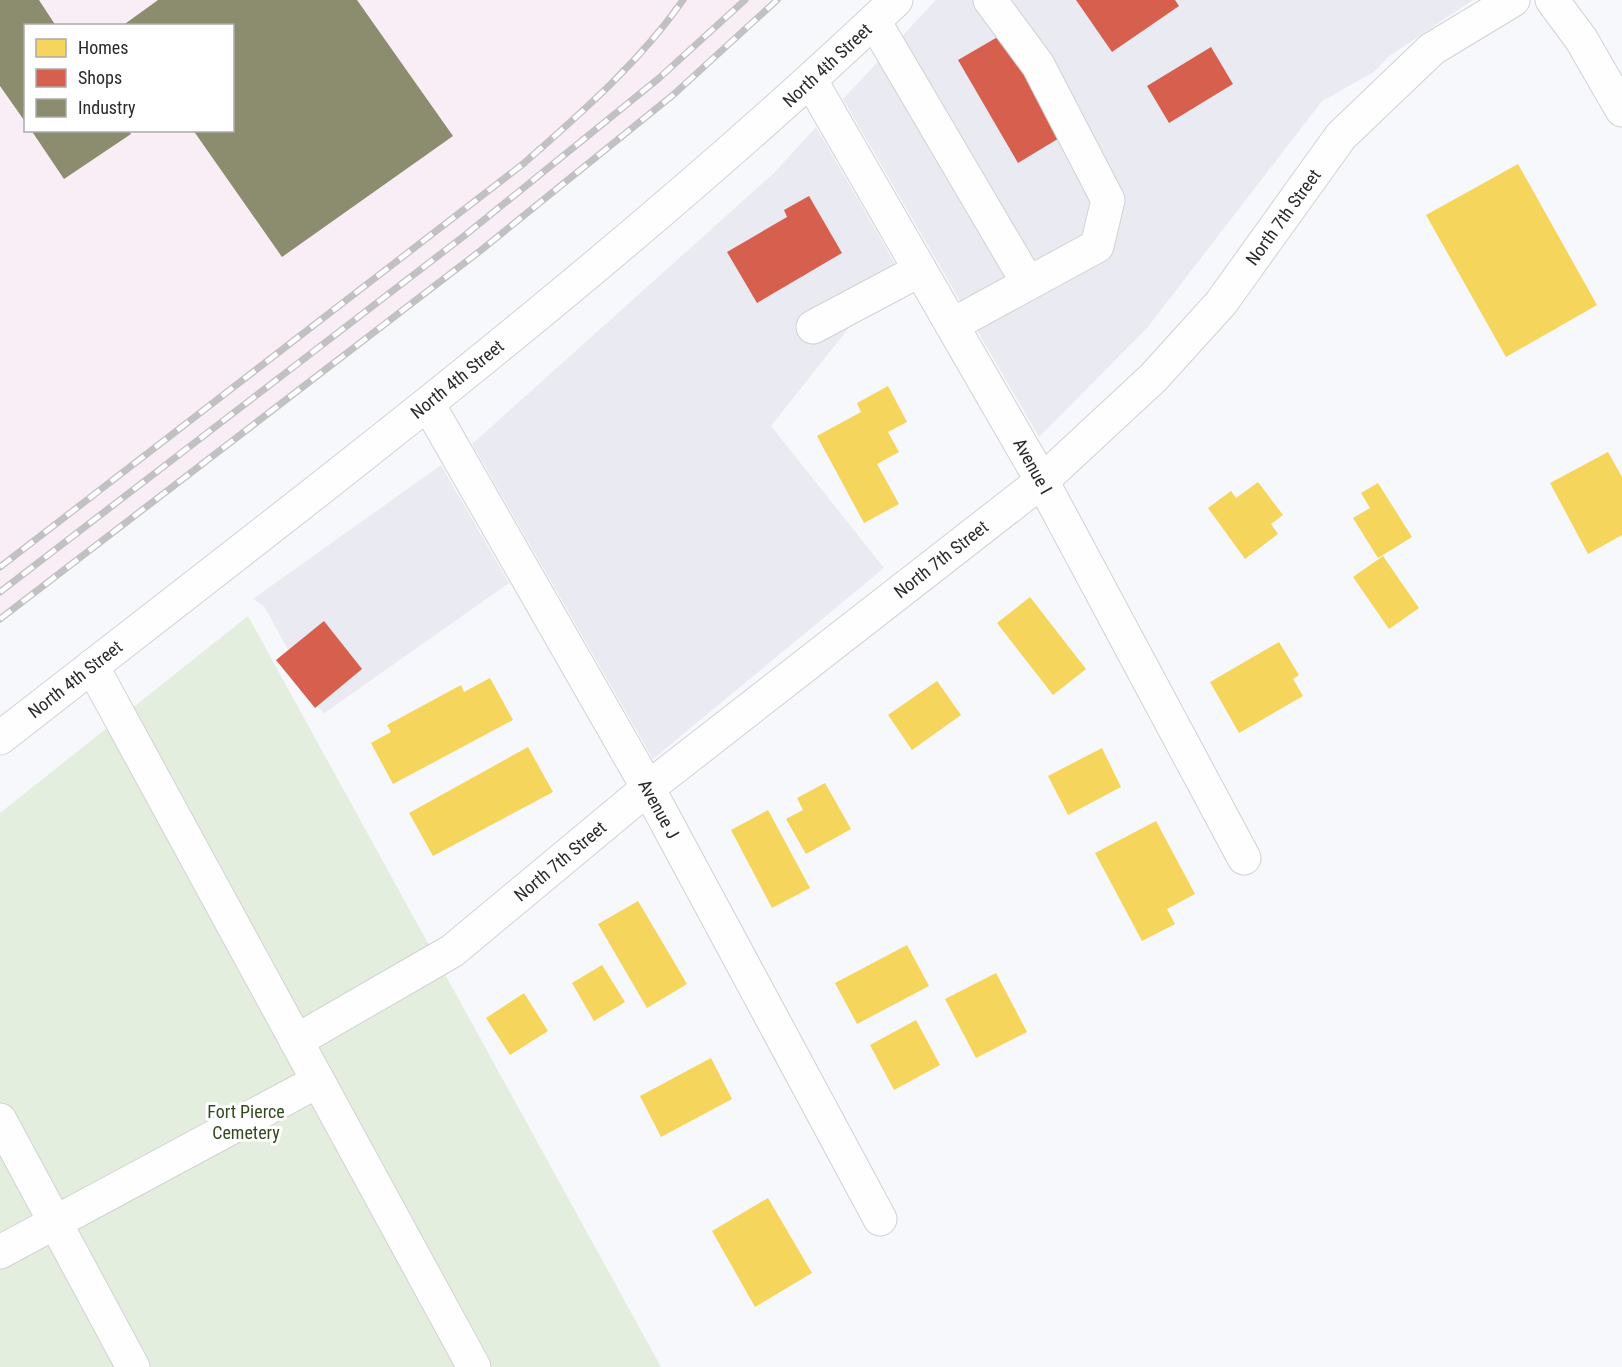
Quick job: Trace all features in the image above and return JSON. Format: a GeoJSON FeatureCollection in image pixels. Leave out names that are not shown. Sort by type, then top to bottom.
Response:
{"type":"FeatureCollection","features":[{"type":"Feature","properties":{"kind":"street"},"geometry":{"type":"LineString","coordinates":[[952,325],[1097,246],[1108,200],[1038,65],[990,0]]}},
{"type":"Feature","properties":{"kind":"street","name":"North 7th Street"},"geometry":{"type":"LineString","coordinates":[[296,1041],[452,951],[648,788],[1042,481],[1153,378],[1221,303],[1341,136],[1432,49],[1513,0]]}},
{"type":"Feature","properties":{"kind":"street"},"geometry":{"type":"LineString","coordinates":[[1552,0],[1581,39],[1622,110]]}},
{"type":"Feature","properties":{"kind":"street"},"geometry":{"type":"LineString","coordinates":[[885,10],[1028,283]]}},
{"type":"Feature","properties":{"kind":"street","name":"North 4th Street"},"geometry":{"type":"LineString","coordinates":[[0,738],[428,404],[688,188],[811,81],[885,10]]}},
{"type":"Feature","properties":{"kind":"street","name":"Avenue I"},"geometry":{"type":"LineString","coordinates":[[811,81],[1042,481],[1244,858]]}},
{"type":"Feature","properties":{"kind":"street"},"geometry":{"type":"LineString","coordinates":[[813,327],[920,270]]}},
{"type":"Feature","properties":{"kind":"street","name":"Avenue J"},"geometry":{"type":"LineString","coordinates":[[428,404],[648,788],[880,1219]]}},
{"type":"Feature","properties":{"kind":"street"},"geometry":{"type":"LineString","coordinates":[[92,666],[474,1367]]}},
{"type":"Feature","properties":{"kind":"street"},"geometry":{"type":"LineString","coordinates":[[0,1252],[318,1081]]}},
{"type":"Feature","properties":{"kind":"street"},"geometry":{"type":"LineString","coordinates":[[0,1120],[133,1367]]}},
{"type":"Feature","properties":{"kind":"shaded area"},"geometry":{"type":"Polygon","coordinates":[[[0,0],[770,0],[673,95],[0,623],[0,0]]]}},
{"type":"Feature","properties":{"kind":"shaded area"},"geometry":{"type":"Polygon","coordinates":[[[936,0],[1473,0],[1388,57],[1374,72],[1322,101],[1147,328],[1039,437],[843,99],[936,0]]]}},
{"type":"Feature","properties":{"kind":"shaded area"},"geometry":{"type":"Polygon","coordinates":[[[816,127],[897,267],[771,426],[884,568],[653,759],[472,444],[774,173],[816,127]]]}},
{"type":"Feature","properties":{"kind":"shaded area"},"geometry":{"type":"Polygon","coordinates":[[[441,465],[509,583],[323,714],[264,606],[253,599],[441,465]]]}},
{"type":"Feature","properties":{"kind":"green space","name":"Fort Pierce Cemetery"},"geometry":{"type":"Polygon","coordinates":[[[248,616],[661,1367],[0,1367],[0,813],[248,616]]]}},
{"type":"Feature","properties":{"kind":"building: Homes"},"geometry":{"type":"Polygon","coordinates":[[[1518,164],[1597,305],[1506,357],[1426,215],[1518,164]]]}},
{"type":"Feature","properties":{"kind":"building: Homes"},"geometry":{"type":"Polygon","coordinates":[[[888,386],[907,422],[888,432],[899,452],[877,464],[899,504],[864,523],[817,436],[861,412],[857,403],[888,386]]]}},
{"type":"Feature","properties":{"kind":"building: Homes"},"geometry":{"type":"Polygon","coordinates":[[[1608,452],[1622,477],[1622,535],[1588,554],[1550,483],[1608,452]]]}},
{"type":"Feature","properties":{"kind":"building: Homes"},"geometry":{"type":"Polygon","coordinates":[[[1258,482],[1283,515],[1271,524],[1278,534],[1245,559],[1208,508],[1231,491],[1236,498],[1258,482]]]}},
{"type":"Feature","properties":{"kind":"building: Homes"},"geometry":{"type":"Polygon","coordinates":[[[1378,483],[1412,537],[1378,558],[1353,518],[1370,508],[1361,493],[1378,483]]]}},
{"type":"Feature","properties":{"kind":"building: Homes"},"geometry":{"type":"Polygon","coordinates":[[[1383,556],[1419,608],[1389,629],[1353,577],[1383,556]]]}},
{"type":"Feature","properties":{"kind":"building: Homes"},"geometry":{"type":"Polygon","coordinates":[[[1030,597],[1086,669],[1053,695],[997,623],[1030,597]]]}},
{"type":"Feature","properties":{"kind":"building: Homes"},"geometry":{"type":"Polygon","coordinates":[[[1279,642],[1299,675],[1293,679],[1303,696],[1239,733],[1210,682],[1279,642]]]}},
{"type":"Feature","properties":{"kind":"building: Homes"},"geometry":{"type":"Polygon","coordinates":[[[490,678],[513,720],[393,784],[371,743],[391,732],[387,725],[461,685],[464,692],[490,678]]]}},
{"type":"Feature","properties":{"kind":"building: Homes"},"geometry":{"type":"Polygon","coordinates":[[[937,681],[961,715],[912,750],[888,715],[937,681]]]}},
{"type":"Feature","properties":{"kind":"building: Homes"},"geometry":{"type":"Polygon","coordinates":[[[528,747],[553,792],[433,856],[409,813],[528,747]]]}},
{"type":"Feature","properties":{"kind":"building: Homes"},"geometry":{"type":"Polygon","coordinates":[[[1102,748],[1121,787],[1068,815],[1048,776],[1102,748]]]}},
{"type":"Feature","properties":{"kind":"building: Homes"},"geometry":{"type":"Polygon","coordinates":[[[825,783],[851,829],[806,854],[786,819],[803,810],[797,798],[825,783]]]}},
{"type":"Feature","properties":{"kind":"building: Homes"},"geometry":{"type":"Polygon","coordinates":[[[768,810],[810,888],[772,908],[731,830],[768,810]]]}},
{"type":"Feature","properties":{"kind":"building: Homes"},"geometry":{"type":"Polygon","coordinates":[[[1156,821],[1195,894],[1167,909],[1175,924],[1142,941],[1095,853],[1156,821]]]}},
{"type":"Feature","properties":{"kind":"building: Homes"},"geometry":{"type":"Polygon","coordinates":[[[638,901],[687,984],[647,1008],[598,924],[638,901]]]}},
{"type":"Feature","properties":{"kind":"building: Homes"},"geometry":{"type":"Polygon","coordinates":[[[907,945],[929,986],[857,1024],[835,983],[907,945]]]}},
{"type":"Feature","properties":{"kind":"building: Homes"},"geometry":{"type":"Polygon","coordinates":[[[602,965],[625,1002],[594,1021],[572,983],[602,965]]]}},
{"type":"Feature","properties":{"kind":"building: Homes"},"geometry":{"type":"Polygon","coordinates":[[[996,973],[1027,1032],[976,1058],[945,999],[996,973]]]}},
{"type":"Feature","properties":{"kind":"building: Homes"},"geometry":{"type":"Polygon","coordinates":[[[524,993],[548,1031],[510,1055],[486,1018],[524,993]]]}},
{"type":"Feature","properties":{"kind":"building: Homes"},"geometry":{"type":"Polygon","coordinates":[[[916,1020],[940,1065],[894,1090],[870,1045],[916,1020]]]}},
{"type":"Feature","properties":{"kind":"building: Homes"},"geometry":{"type":"Polygon","coordinates":[[[711,1058],[732,1099],[661,1137],[640,1096],[711,1058]]]}},
{"type":"Feature","properties":{"kind":"building: Homes"},"geometry":{"type":"Polygon","coordinates":[[[768,1198],[812,1273],[755,1307],[712,1231],[768,1198]]]}},
{"type":"Feature","properties":{"kind":"building: Shops"},"geometry":{"type":"Polygon","coordinates":[[[1076,0],[1175,0],[1179,6],[1112,52],[1076,0]]]}},
{"type":"Feature","properties":{"kind":"building: Shops"},"geometry":{"type":"Polygon","coordinates":[[[1001,35],[1061,137],[1018,163],[958,60],[1001,35]]]}},
{"type":"Feature","properties":{"kind":"building: Shops"},"geometry":{"type":"Polygon","coordinates":[[[1211,47],[1233,84],[1169,123],[1147,86],[1211,47]]]}},
{"type":"Feature","properties":{"kind":"building: Shops"},"geometry":{"type":"Polygon","coordinates":[[[809,196],[842,253],[757,303],[727,252],[787,217],[784,210],[809,196]]]}},
{"type":"Feature","properties":{"kind":"building: Shops"},"geometry":{"type":"Polygon","coordinates":[[[324,621],[362,669],[315,708],[276,660],[324,621]]]}},
{"type":"Feature","properties":{"kind":"building: Industry"},"geometry":{"type":"Polygon","coordinates":[[[0,0],[39,0],[55,24],[24,24],[24,120],[0,86],[0,0]]]}},
{"type":"Feature","properties":{"kind":"building: Industry"},"geometry":{"type":"Polygon","coordinates":[[[158,0],[357,0],[453,136],[282,257],[194,132],[234,132],[234,24],[125,24],[158,0]]]}},
{"type":"Feature","properties":{"kind":"building: Industry"},"geometry":{"type":"Polygon","coordinates":[[[32,132],[130,132],[131,134],[64,179],[32,132]]]}},
{"type":"Feature","properties":{"kind":"railway"},"geometry":{"type":"LineString","coordinates":[[0,567],[523,164],[588,106],[628,66],[648,45],[683,0]]}},
{"type":"Feature","properties":{"kind":"railway"},"geometry":{"type":"LineString","coordinates":[[0,592],[464,236],[658,79],[745,0]]}},
{"type":"Feature","properties":{"kind":"railway"},"geometry":{"type":"LineString","coordinates":[[0,619],[480,251],[673,95],[777,0]]}}]}
